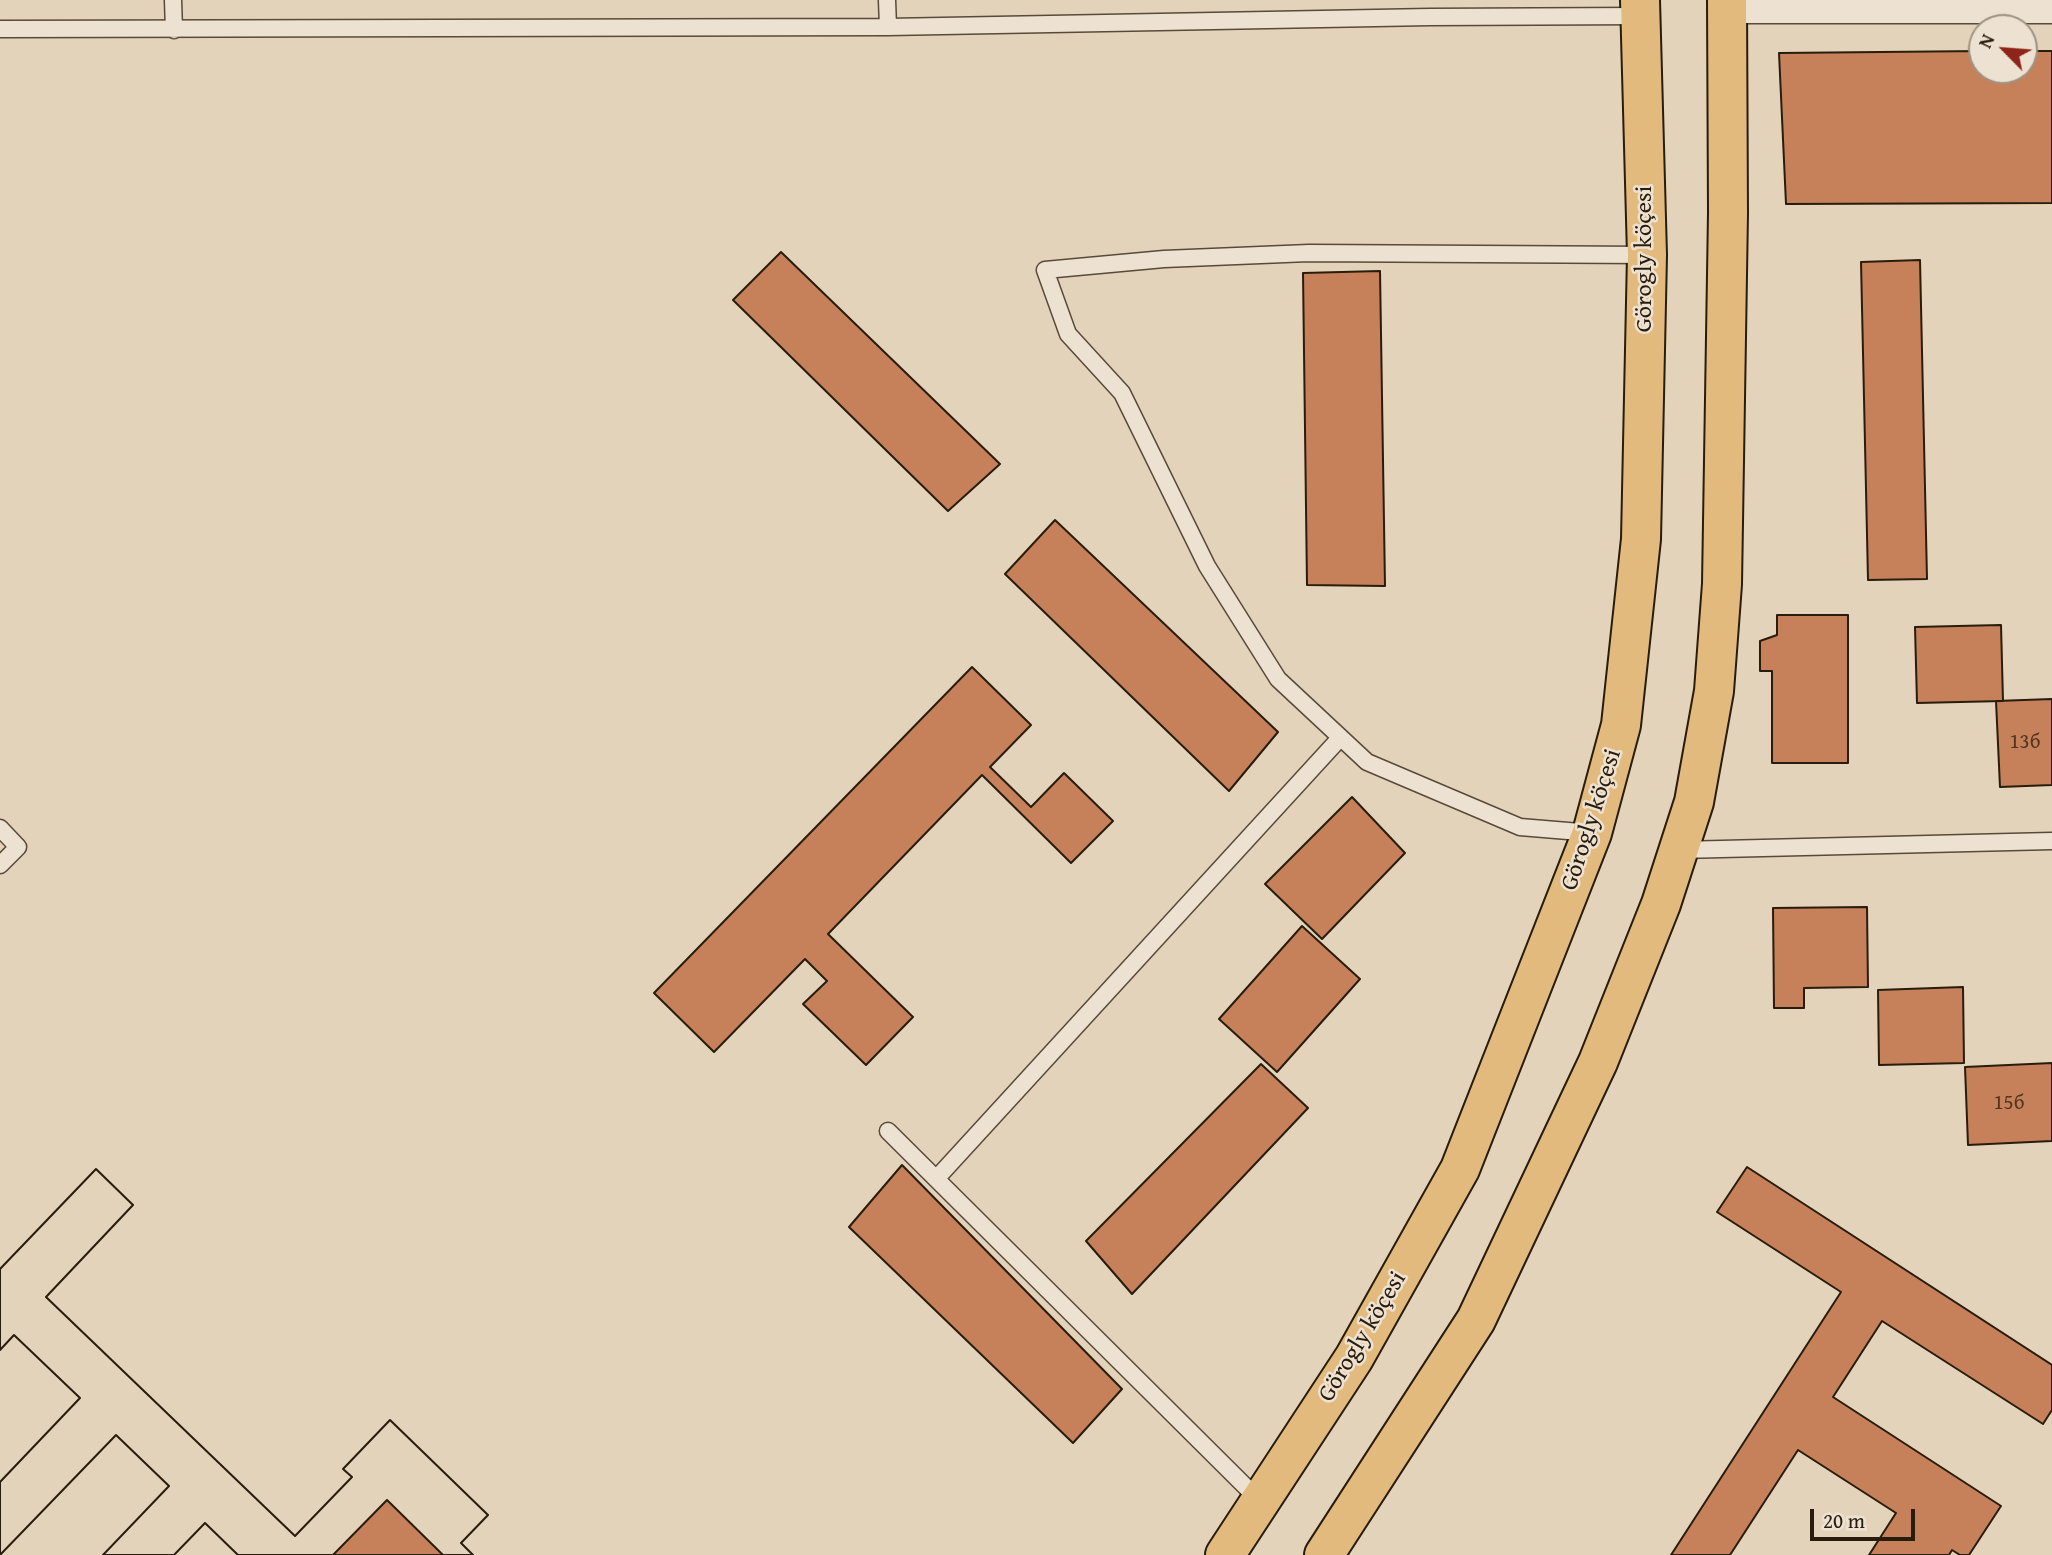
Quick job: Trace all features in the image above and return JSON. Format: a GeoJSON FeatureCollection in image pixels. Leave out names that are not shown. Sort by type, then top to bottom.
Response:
{"type":"FeatureCollection","features":[{"type":"Feature","properties":{"kind":"main road"},"geometry":{"type":"LineString","coordinates":[[1324,1555],[1476,1320],[1598,1062],[1661,904],[1694,802],[1714,691],[1722,584],[1728,213],[1727,4]]}},
{"type":"Feature","properties":{"kind":"main road","name":"Görogly köçesi"},"geometry":{"type":"LineString","coordinates":[[1225,1555],[1354,1358],[1460,1169],[1592,833],[1621,725],[1641,538],[1647,255],[1641,8]]}},
{"type":"Feature","properties":{"kind":"street"},"geometry":{"type":"LineString","coordinates":[[1727,4],[2052,6]]}},
{"type":"Feature","properties":{"kind":"lane"},"geometry":{"type":"LineString","coordinates":[[173,0],[174,30]]}},
{"type":"Feature","properties":{"kind":"lane"},"geometry":{"type":"LineString","coordinates":[[887,0],[888,27]]}},
{"type":"Feature","properties":{"kind":"lane"},"geometry":{"type":"LineString","coordinates":[[0,29],[888,27],[1402,17],[1641,8]]}},
{"type":"Feature","properties":{"kind":"lane"},"geometry":{"type":"LineString","coordinates":[[1592,833],[1520,827],[1367,762],[1278,679],[1207,566],[1122,393],[1068,334],[1045,270],[1164,259],[1309,253],[1647,255]]}},
{"type":"Feature","properties":{"kind":"lane"},"geometry":{"type":"LineString","coordinates":[[936,1178],[1340,738]]}},
{"type":"Feature","properties":{"kind":"lane"},"geometry":{"type":"LineString","coordinates":[[0,828],[18,847],[0,865]]}},
{"type":"Feature","properties":{"kind":"lane"},"geometry":{"type":"LineString","coordinates":[[1680,850],[2052,841]]}},
{"type":"Feature","properties":{"kind":"lane"},"geometry":{"type":"LineString","coordinates":[[888,1132],[1260,1501]]}},
{"type":"Feature","properties":{"kind":"building"},"geometry":{"type":"Polygon","coordinates":[[[1968,51],[1968,84],[2038,84],[2038,51],[2052,51],[2052,203],[1786,204],[1779,53],[1968,51]]]}},
{"type":"Feature","properties":{"kind":"building"},"geometry":{"type":"Polygon","coordinates":[[[781,252],[1000,464],[948,511],[733,300],[781,252]]]}},
{"type":"Feature","properties":{"kind":"building"},"geometry":{"type":"Polygon","coordinates":[[[1920,260],[1927,579],[1868,580],[1861,262],[1920,260]]]}},
{"type":"Feature","properties":{"kind":"building"},"geometry":{"type":"Polygon","coordinates":[[[1380,271],[1385,586],[1307,585],[1303,273],[1380,271]]]}},
{"type":"Feature","properties":{"kind":"building"},"geometry":{"type":"Polygon","coordinates":[[[1055,520],[1278,732],[1229,791],[1005,574],[1055,520]]]}},
{"type":"Feature","properties":{"kind":"building"},"geometry":{"type":"Polygon","coordinates":[[[1777,615],[1848,615],[1848,763],[1772,763],[1772,671],[1760,671],[1760,641],[1777,635],[1777,615]]]}},
{"type":"Feature","properties":{"kind":"building"},"geometry":{"type":"Polygon","coordinates":[[[2001,625],[2003,701],[1917,703],[1915,627],[2001,625]]]}},
{"type":"Feature","properties":{"kind":"building"},"geometry":{"type":"Polygon","coordinates":[[[972,667],[1031,725],[990,767],[1031,807],[1064,773],[1113,821],[1071,863],[982,775],[828,934],[913,1017],[866,1065],[803,1004],[827,981],[805,959],[714,1052],[654,993],[972,667]]]}},
{"type":"Feature","properties":{"kind":"building"},"geometry":{"type":"Polygon","coordinates":[[[2052,699],[2052,785],[2000,787],[1996,701],[2052,699]]]}},
{"type":"Feature","properties":{"kind":"building"},"geometry":{"type":"Polygon","coordinates":[[[1352,797],[1405,853],[1322,939],[1265,884],[1352,797]]]}},
{"type":"Feature","properties":{"kind":"building"},"geometry":{"type":"Polygon","coordinates":[[[1867,907],[1868,987],[1804,988],[1804,1008],[1774,1008],[1773,908],[1867,907]]]}},
{"type":"Feature","properties":{"kind":"building"},"geometry":{"type":"Polygon","coordinates":[[[1302,926],[1360,979],[1277,1072],[1219,1019],[1302,926]]]}},
{"type":"Feature","properties":{"kind":"building"},"geometry":{"type":"Polygon","coordinates":[[[1963,987],[1964,1063],[1879,1065],[1878,990],[1963,987]]]}},
{"type":"Feature","properties":{"kind":"building"},"geometry":{"type":"Polygon","coordinates":[[[2052,1063],[2052,1141],[1968,1145],[1965,1067],[2052,1063]]]}},
{"type":"Feature","properties":{"kind":"building"},"geometry":{"type":"Polygon","coordinates":[[[1261,1064],[1308,1108],[1132,1294],[1086,1241],[1261,1064]]]}},
{"type":"Feature","properties":{"kind":"building"},"geometry":{"type":"Polygon","coordinates":[[[902,1165],[1122,1389],[1073,1443],[849,1227],[902,1165]]]}},
{"type":"Feature","properties":{"kind":"building"},"geometry":{"type":"Polygon","coordinates":[[[1747,1167],[2052,1365],[2052,1410],[2043,1424],[1882,1321],[1833,1397],[2001,1506],[1969,1555],[1960,1555],[1952,1550],[1949,1555],[1869,1555],[1896,1513],[1798,1450],[1730,1555],[1671,1555],[1841,1292],[1717,1212],[1747,1167]]]}},
{"type":"Feature","properties":{"kind":"building"},"geometry":{"type":"Polygon","coordinates":[[[96,1169],[133,1205],[46,1297],[295,1536],[352,1477],[343,1469],[390,1420],[488,1515],[461,1543],[473,1555],[443,1555],[387,1500],[333,1555],[238,1555],[205,1523],[174,1555],[103,1555],[169,1486],[116,1435],[0,1555],[0,1482],[80,1398],[14,1335],[0,1350],[0,1269],[96,1169]]]}},
{"type":"Feature","properties":{"kind":"building"},"geometry":{"type":"Polygon","coordinates":[[[96,1169],[133,1205],[46,1297],[295,1536],[352,1477],[343,1469],[390,1420],[488,1515],[461,1543],[473,1555],[238,1555],[205,1523],[174,1555],[103,1555],[169,1486],[116,1435],[0,1555],[0,1482],[80,1398],[14,1335],[0,1350],[0,1269],[96,1169]]]}}]}
